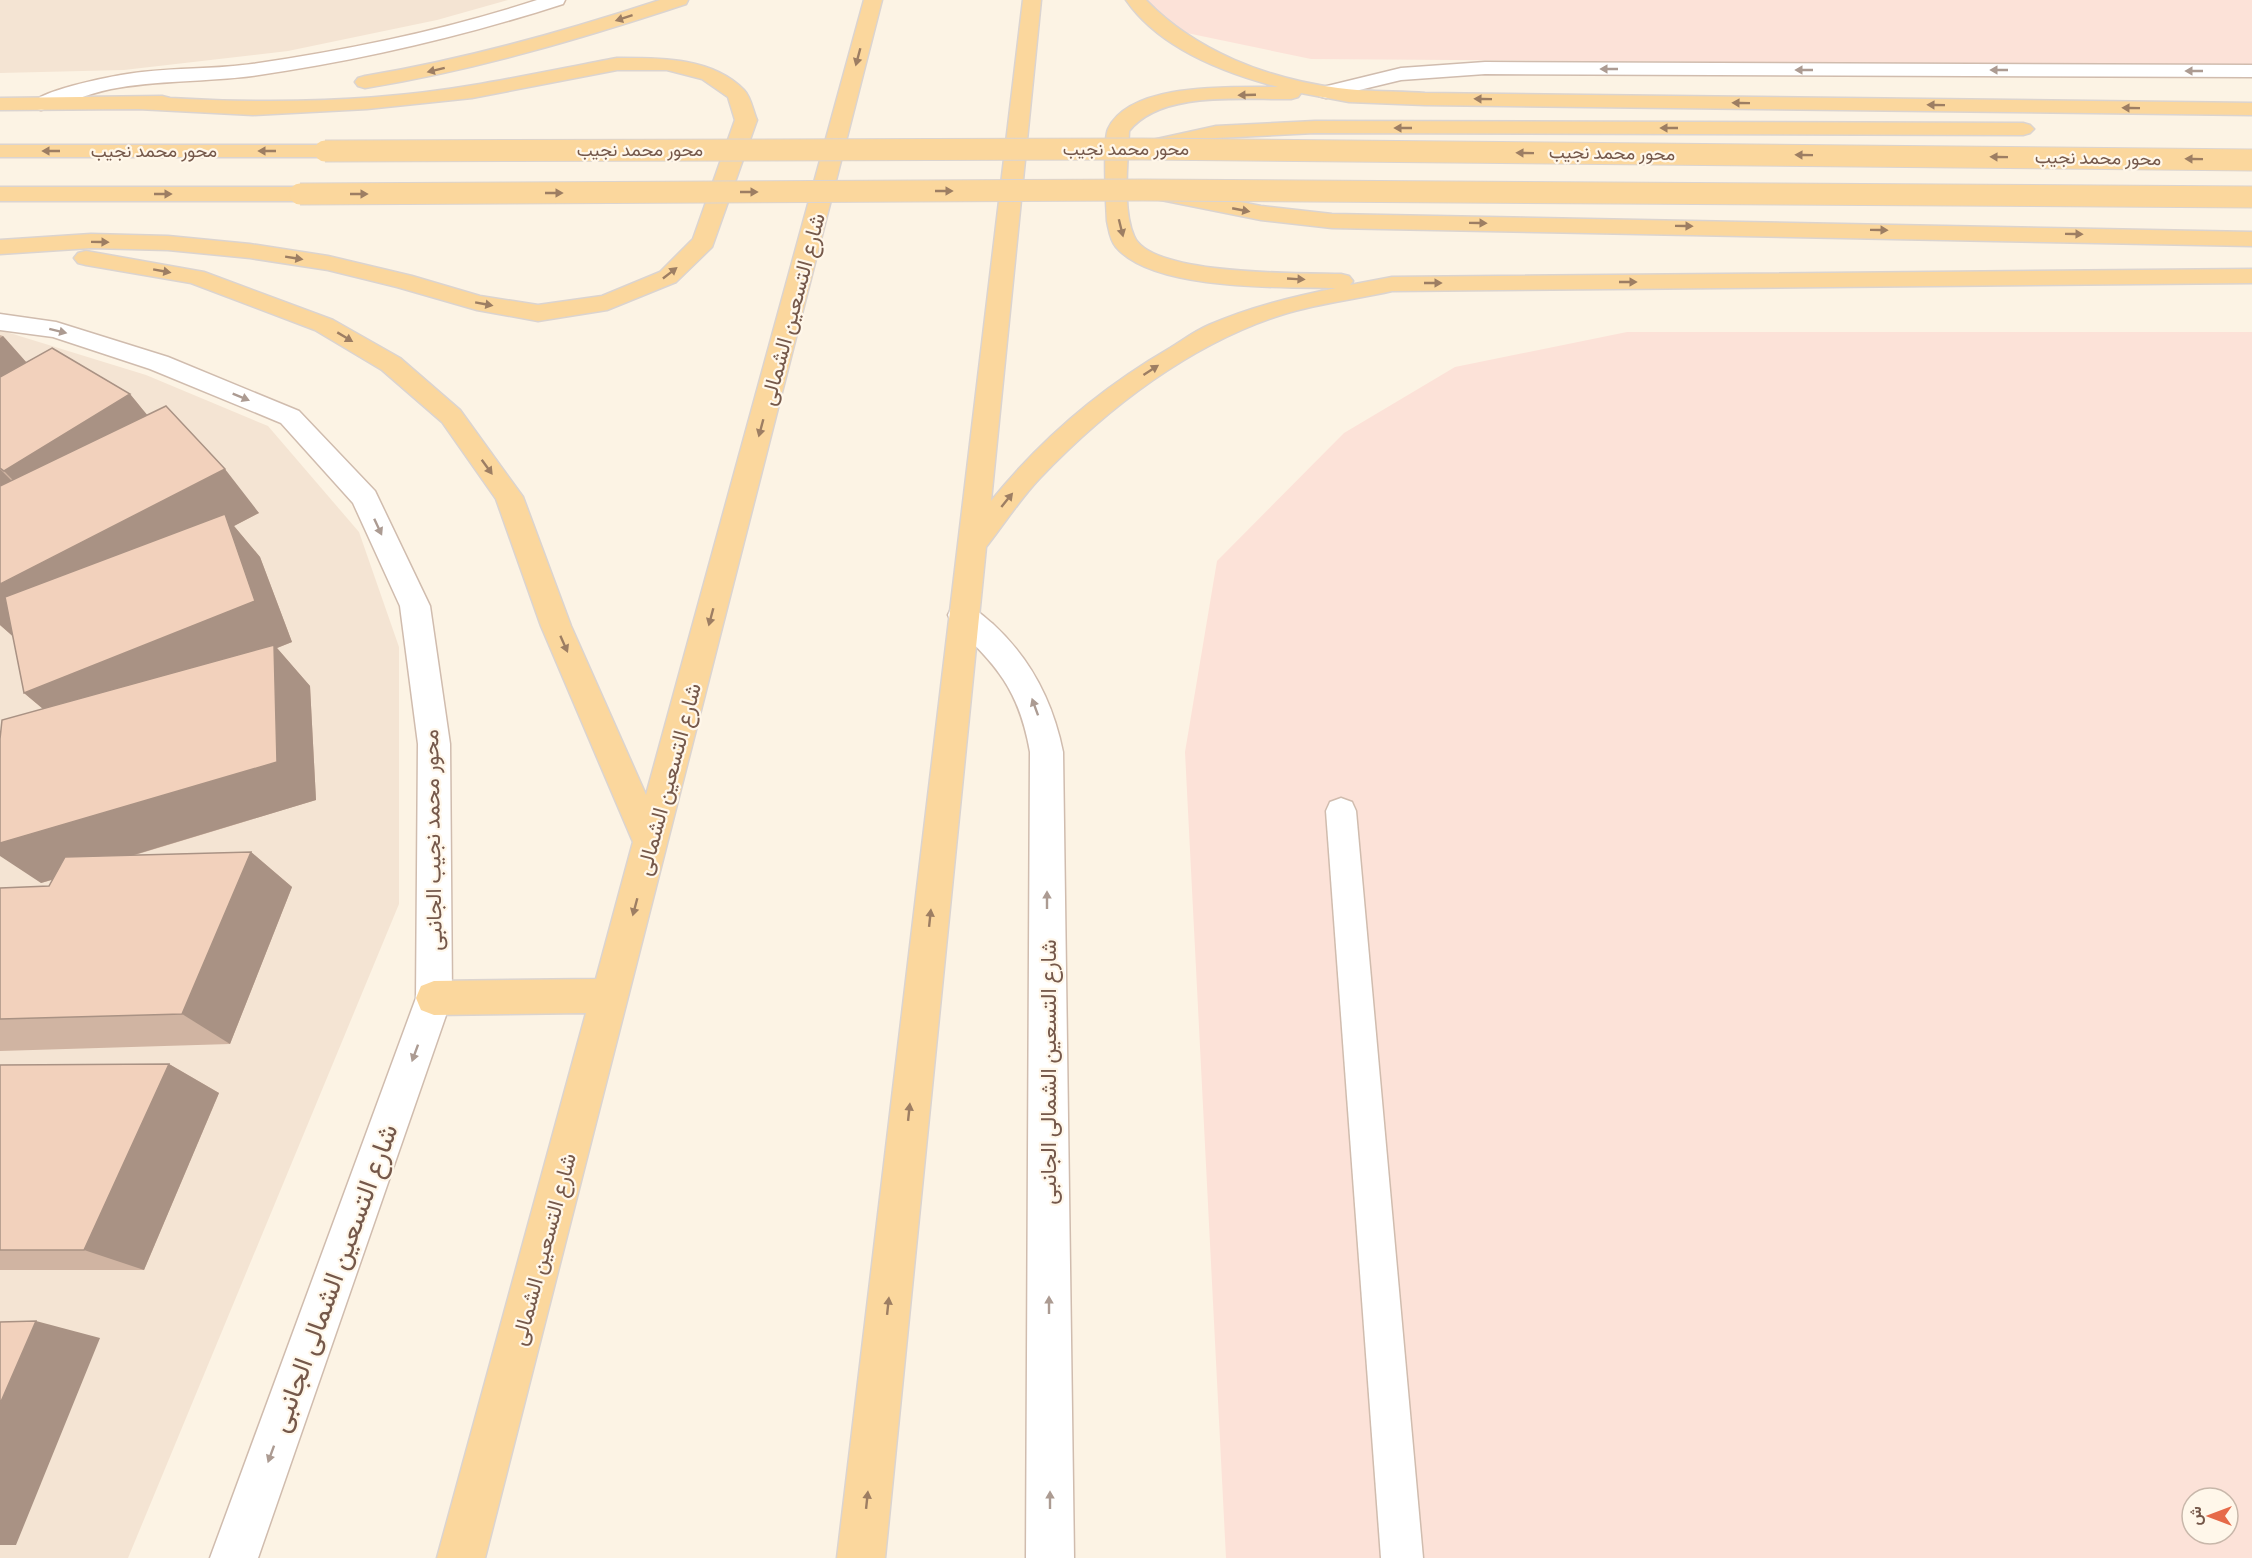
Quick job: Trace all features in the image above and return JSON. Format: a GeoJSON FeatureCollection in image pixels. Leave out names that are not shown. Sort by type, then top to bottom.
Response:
{"type":"FeatureCollection","features":[{"type":"Feature","properties":{"kind":"main road"},"geometry":{"type":"LineString","coordinates":[[141,104],[284,95],[426,73],[559,39],[679,0]]}},
{"type":"Feature","properties":{"kind":"main road","name":"شارع التسعين الشمالى"},"geometry":{"type":"LineString","coordinates":[[461,1558],[873,0]]}},
{"type":"Feature","properties":{"kind":"main road"},"geometry":{"type":"LineString","coordinates":[[861,1558],[970,546],[1032,0]]}},
{"type":"Feature","properties":{"kind":"main road"},"geometry":{"type":"LineString","coordinates":[[1135,0],[1177,38],[1217,60],[1326,92]]}},
{"type":"Feature","properties":{"kind":"main road"},"geometry":{"type":"LineString","coordinates":[[0,104],[141,104],[253,109],[367,103],[472,92],[617,64],[668,64],[709,75],[737,94],[746,120],[704,242],[668,277],[607,303],[538,313],[477,303],[404,281],[328,263],[250,251],[180,244],[91,241],[0,249]]}},
{"type":"Feature","properties":{"kind":"main road"},"geometry":{"type":"LineString","coordinates":[[2252,109],[1425,99],[1326,92],[1196,96],[1162,101],[1134,113],[1118,130],[1118,221],[1125,244],[1150,262],[1186,273],[1392,284],[2252,276]]}},
{"type":"Feature","properties":{"kind":"main road"},"geometry":{"type":"LineString","coordinates":[[2110,127],[2192,125],[2252,119]]}},
{"type":"Feature","properties":{"kind":"main road"},"geometry":{"type":"LineString","coordinates":[[1142,149],[1216,132],[1260,129],[2041,129]]}},
{"type":"Feature","properties":{"kind":"main road","name":"محور محمد نجيب"},"geometry":{"type":"LineString","coordinates":[[0,152],[1142,149],[2252,160]]}},
{"type":"Feature","properties":{"kind":"main road"},"geometry":{"type":"LineString","coordinates":[[1143,190],[1262,213],[1332,221],[2252,239]]}},
{"type":"Feature","properties":{"kind":"main road","name":"محور محمد نجيب"},"geometry":{"type":"LineString","coordinates":[[0,194],[1143,190],[2252,197]]}},
{"type":"Feature","properties":{"kind":"main road"},"geometry":{"type":"LineString","coordinates":[[0,249],[94,259],[196,278],[265,301],[324,325],[391,364],[451,416],[509,497],[556,626],[651,844]]}},
{"type":"Feature","properties":{"kind":"main road"},"geometry":{"type":"LineString","coordinates":[[970,546],[1029,473],[1086,418],[1149,372],[1216,331],[1279,307],[1392,284]]}},
{"type":"Feature","properties":{"kind":"main road"},"geometry":{"type":"LineString","coordinates":[[434,998],[610,996]]}},
{"type":"Feature","properties":{"kind":"street"},"geometry":{"type":"LineString","coordinates":[[41,104],[63,95],[110,83],[249,70],[387,46],[484,22],[556,0]]}},
{"type":"Feature","properties":{"kind":"street"},"geometry":{"type":"LineString","coordinates":[[1326,92],[1401,74],[1485,68],[2252,72]]}},
{"type":"Feature","properties":{"kind":"street","name":"محور محمد نجيب الجانبى"},"geometry":{"type":"LineString","coordinates":[[0,322],[56,330],[149,360],[290,417],[365,498],[415,606],[434,744],[434,998]]}},
{"type":"Feature","properties":{"kind":"street","name":"شارع التسعين الشمالى الجانبى"},"geometry":{"type":"LineString","coordinates":[[963,615],[992,640],[1015,668],[1033,700],[1045,735],[1050,773],[1047,837],[1050,1558]]}},
{"type":"Feature","properties":{"kind":"street","name":"شارع التسعين الشمالى الجانبى"},"geometry":{"type":"LineString","coordinates":[[234,1558],[434,998]]}},
{"type":"Feature","properties":{"kind":"lane"},"geometry":{"type":"LineString","coordinates":[[1341,811],[1402,1558]]}},
{"type":"Feature","properties":{"kind":"shaded area"},"geometry":{"type":"Polygon","coordinates":[[[0,0],[508,0],[437,20],[288,51],[124,70],[0,73],[0,0]]]}},
{"type":"Feature","properties":{"kind":"shaded area"},"geometry":{"type":"Polygon","coordinates":[[[1138,0],[2252,0],[2252,66],[1311,59],[1182,32],[1138,0]]]}},
{"type":"Feature","properties":{"kind":"shaded area"},"geometry":{"type":"Polygon","coordinates":[[[0,330],[146,375],[268,426],[359,532],[399,647],[399,904],[128,1558],[0,1558],[0,330]]]}},
{"type":"Feature","properties":{"kind":"shaded area"},"geometry":{"type":"Polygon","coordinates":[[[1627,332],[2252,332],[2252,1558],[1226,1558],[1185,752],[1217,561],[1344,433],[1455,367],[1627,332]]]}},
{"type":"Feature","properties":{"kind":"building"},"geometry":{"type":"Polygon","coordinates":[[[52,348],[130,394],[4,471],[0,468],[0,377],[52,348]]]}},
{"type":"Feature","properties":{"kind":"building"},"geometry":{"type":"Polygon","coordinates":[[[166,406],[225,469],[0,584],[0,486],[166,406]]]}},
{"type":"Feature","properties":{"kind":"building"},"geometry":{"type":"Polygon","coordinates":[[[225,514],[255,601],[24,693],[5,597],[225,514]]]}},
{"type":"Feature","properties":{"kind":"building"},"geometry":{"type":"Polygon","coordinates":[[[274,645],[277,762],[0,843],[2,720],[274,645]]]}},
{"type":"Feature","properties":{"kind":"building"},"geometry":{"type":"Polygon","coordinates":[[[251,852],[182,1014],[0,1019],[0,888],[49,886],[65,857],[251,852]]]}},
{"type":"Feature","properties":{"kind":"building"},"geometry":{"type":"Polygon","coordinates":[[[169,1064],[84,1250],[0,1250],[0,1065],[169,1064]]]}},
{"type":"Feature","properties":{"kind":"building"},"geometry":{"type":"Polygon","coordinates":[[[36,1321],[0,1404],[0,1322],[36,1321]]]}}]}
